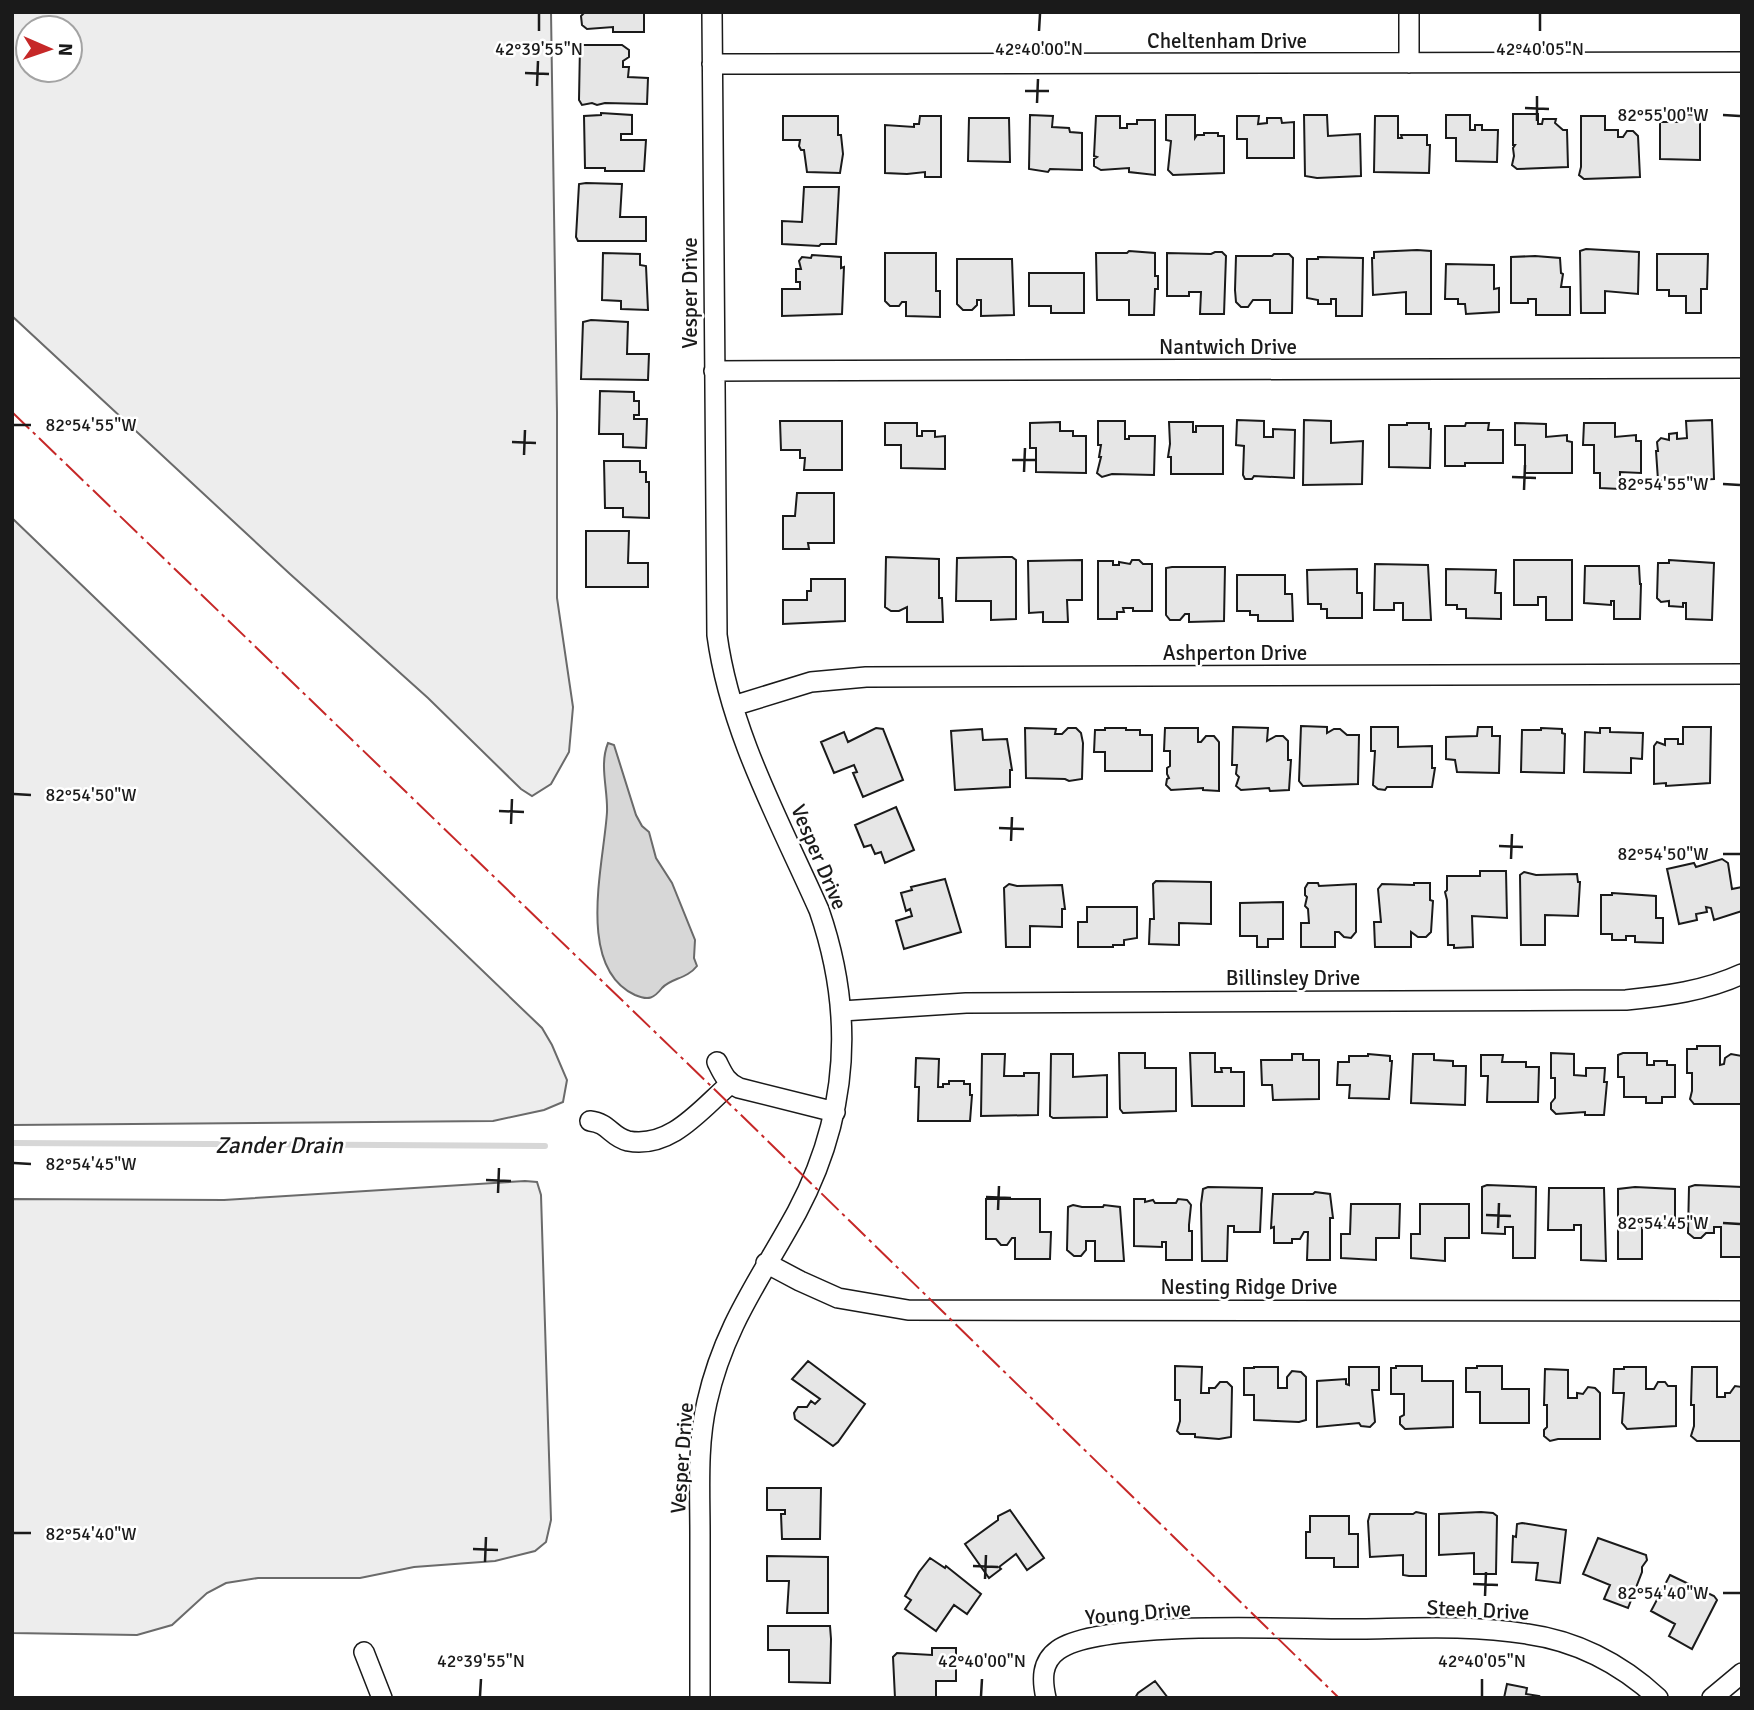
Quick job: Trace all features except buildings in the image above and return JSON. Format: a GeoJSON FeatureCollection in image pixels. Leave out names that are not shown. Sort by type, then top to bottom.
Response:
{"type":"FeatureCollection","features":[{"type":"Feature","properties":{"kind":"street","name":"Vesper Drive"},"geometry":{"type":"LineString","coordinates":[[700,1698],[700,1472],[707,1403],[725,1342],[737,1315],[808,1190],[818,1167],[835,1112],[841,1063],[842,1011],[834,964],[822,920],[752,760],[719,655],[715,615],[712,12]]}},
{"type":"Feature","properties":{"kind":"street"},"geometry":{"type":"LineString","coordinates":[[1409,12],[1409,63]]}},
{"type":"Feature","properties":{"kind":"street","name":"Cheltenham Drive"},"geometry":{"type":"LineString","coordinates":[[712,64],[1742,62]]}},
{"type":"Feature","properties":{"kind":"street","name":"Nantwich Drive"},"geometry":{"type":"LineString","coordinates":[[713,371],[1742,368]]}},
{"type":"Feature","properties":{"kind":"street","name":"Ashperton Drive"},"geometry":{"type":"LineString","coordinates":[[733,706],[811,682],[866,677],[1742,674]]}},
{"type":"Feature","properties":{"kind":"street","name":"Billinsley Drive"},"geometry":{"type":"LineString","coordinates":[[842,1011],[966,1003],[1626,1000],[1706,988],[1742,974]]}},
{"type":"Feature","properties":{"kind":"street"},"geometry":{"type":"LineString","coordinates":[[717,1062],[730,1084],[835,1112]]}},
{"type":"Feature","properties":{"kind":"street"},"geometry":{"type":"LineString","coordinates":[[590,1121],[603,1123],[617,1136],[626,1140],[648,1141],[677,1132],[730,1084]]}},
{"type":"Feature","properties":{"kind":"street","name":"Nesting Ridge Drive"},"geometry":{"type":"LineString","coordinates":[[766,1263],[838,1298],[908,1310],[1742,1311]]}},
{"type":"Feature","properties":{"kind":"street","name":"Young Drive"},"geometry":{"type":"LineString","coordinates":[[1046,1698],[1042,1683],[1048,1661],[1057,1651],[1069,1644],[1112,1634],[1236,1629]]}},
{"type":"Feature","properties":{"kind":"street","name":"Steeh Drive"},"geometry":{"type":"LineString","coordinates":[[1236,1629],[1456,1629],[1527,1634],[1586,1650],[1608,1661],[1658,1698]]}},
{"type":"Feature","properties":{"kind":"street"},"geometry":{"type":"LineString","coordinates":[[364,1652],[382,1698]]}},
{"type":"Feature","properties":{"kind":"street"},"geometry":{"type":"LineString","coordinates":[[1712,1698],[1742,1673]]}},
{"type":"Feature","properties":{"kind":"shaded area"},"geometry":{"type":"Polygon","coordinates":[[[12,12],[551,12],[557,598],[573,707],[569,752],[551,784],[532,796],[521,789],[428,698],[12,316],[12,12]]]}},
{"type":"Feature","properties":{"kind":"shaded area"},"geometry":{"type":"Polygon","coordinates":[[[12,518],[542,1028],[567,1080],[563,1102],[544,1110],[493,1121],[12,1125],[12,518]]]}},
{"type":"Feature","properties":{"kind":"shaded area"},"geometry":{"type":"Polygon","coordinates":[[[608,743],[614,745],[636,815],[649,832],[656,858],[672,883],[695,940],[694,958],[697,966],[689,974],[666,985],[648,998],[635,995],[616,981],[605,962],[599,938],[597,912],[607,812],[604,760],[608,743]]]}},
{"type":"Feature","properties":{"kind":"shaded area"},"geometry":{"type":"Polygon","coordinates":[[[537,1182],[541,1195],[551,1520],[546,1542],[535,1551],[495,1561],[414,1567],[360,1578],[258,1578],[226,1583],[207,1593],[172,1625],[137,1635],[12,1633],[12,1199],[224,1200],[537,1182]]]}},
{"type":"Feature","properties":{"kind":"waterway","name":"Zander Drain"},"geometry":{"type":"LineString","coordinates":[[12,1143],[545,1146]]}},
{"type":"Feature","properties":{"kind":"power"},"geometry":{"type":"LineString","coordinates":[[12,412],[740,1114],[1339,1698]]}}]}
